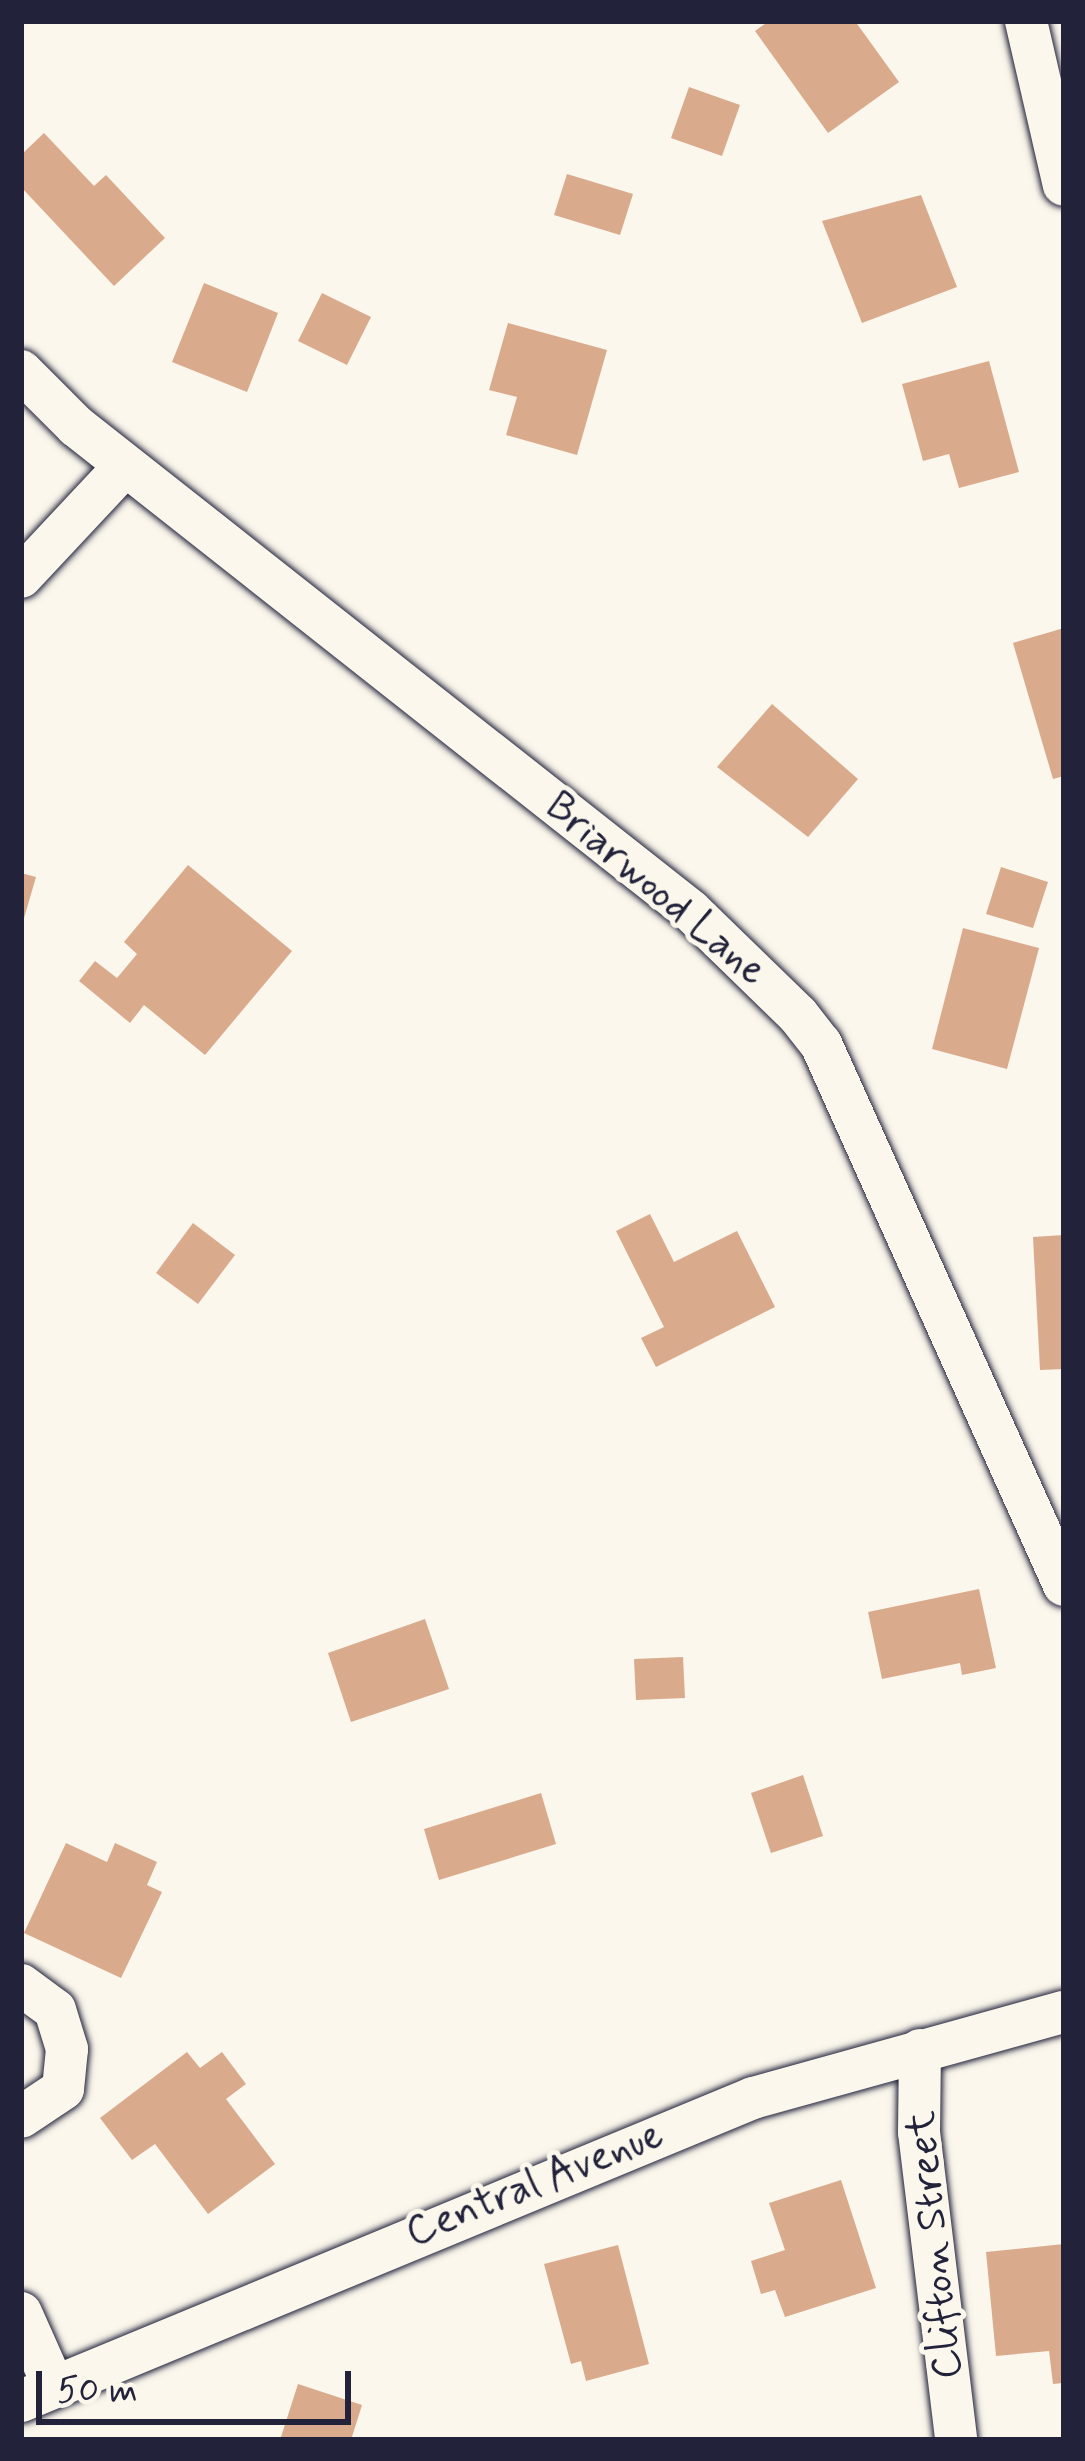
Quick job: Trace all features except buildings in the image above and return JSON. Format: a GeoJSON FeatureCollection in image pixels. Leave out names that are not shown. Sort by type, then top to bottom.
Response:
{"type":"FeatureCollection","features":[{"type":"Feature","properties":{"kind":"street"},"geometry":{"type":"LineString","coordinates":[[1026,21],[1064,185]]}},
{"type":"Feature","properties":{"kind":"street","name":"Briarwood Lane"},"geometry":{"type":"LineString","coordinates":[[21,371],[125,466],[691,911],[798,1015],[820,1044],[1064,1585]]}},
{"type":"Feature","properties":{"kind":"street"},"geometry":{"type":"LineString","coordinates":[[21,577],[125,466]]}},
{"type":"Feature","properties":{"kind":"street"},"geometry":{"type":"LineString","coordinates":[[21,1985],[55,2010],[67,2049],[63,2089],[21,2117]]}},
{"type":"Feature","properties":{"kind":"street","name":"Central Avenue"},"geometry":{"type":"LineString","coordinates":[[38,2394],[552,2175],[754,2098],[1064,2012]]}},
{"type":"Feature","properties":{"kind":"street","name":"Clifton Street"},"geometry":{"type":"LineString","coordinates":[[920,2050],[919,2132],[956,2440]]}},
{"type":"Feature","properties":{"kind":"street"},"geometry":{"type":"LineString","coordinates":[[21,2313],[38,2394]]}}]}
